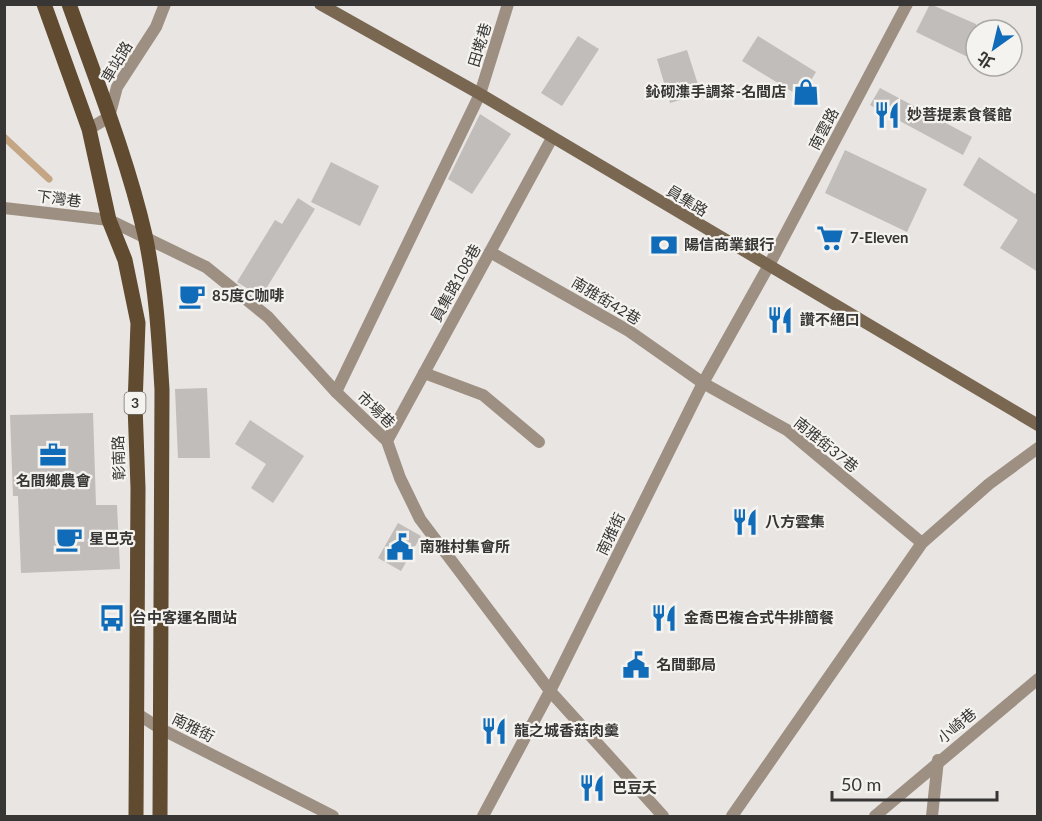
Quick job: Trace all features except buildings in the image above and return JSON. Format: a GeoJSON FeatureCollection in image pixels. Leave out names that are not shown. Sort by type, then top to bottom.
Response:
{"type":"FeatureCollection","features":[{"type":"Feature","properties":{"kind":"main road","name":"彰南路"},"geometry":{"type":"LineString","coordinates":[[44,4],[89,129],[109,220],[125,260],[138,323],[135,405],[138,488],[136,816]]}},
{"type":"Feature","properties":{"kind":"main road","name":"3"},"geometry":{"type":"LineString","coordinates":[[69,4],[109,117],[145,236],[158,320],[162,390],[160,816]]}},
{"type":"Feature","properties":{"kind":"main road","name":"員集路"},"geometry":{"type":"LineString","coordinates":[[320,4],[480,94],[768,267],[1038,425]]}},
{"type":"Feature","properties":{"kind":"street","name":"車站路"},"geometry":{"type":"LineString","coordinates":[[109,117],[117,87],[156,27],[165,4]]}},
{"type":"Feature","properties":{"kind":"street","name":"田墘巷"},"geometry":{"type":"LineString","coordinates":[[336,392],[480,94],[508,4]]}},
{"type":"Feature","properties":{"kind":"street","name":"南雲路"},"geometry":{"type":"LineString","coordinates":[[768,267],[907,4]]}},
{"type":"Feature","properties":{"kind":"street"},"geometry":{"type":"LineString","coordinates":[[89,129],[109,117]]}},
{"type":"Feature","properties":{"kind":"street","name":"員集路108巷"},"geometry":{"type":"LineString","coordinates":[[387,441],[552,138]]}},
{"type":"Feature","properties":{"kind":"street","name":"下灣巷"},"geometry":{"type":"LineString","coordinates":[[4,208],[109,220]]}},
{"type":"Feature","properties":{"kind":"street","name":"市場巷"},"geometry":{"type":"LineString","coordinates":[[109,220],[206,267],[215,274],[268,317],[336,392],[387,441],[400,478],[420,519],[550,691],[663,816]]}},
{"type":"Feature","properties":{"kind":"street","name":"南雅街42巷"},"geometry":{"type":"LineString","coordinates":[[490,252],[629,331],[703,382]]}},
{"type":"Feature","properties":{"kind":"street","name":"南雅街"},"geometry":{"type":"LineString","coordinates":[[483,816],[550,691],[703,382],[768,267]]}},
{"type":"Feature","properties":{"kind":"street"},"geometry":{"type":"LineString","coordinates":[[424,373],[483,395],[539,442]]}},
{"type":"Feature","properties":{"kind":"street","name":"南雅街37巷"},"geometry":{"type":"LineString","coordinates":[[703,382],[787,430],[922,543]]}},
{"type":"Feature","properties":{"kind":"street"},"geometry":{"type":"LineString","coordinates":[[732,816],[922,543],[989,484],[1038,448]]}},
{"type":"Feature","properties":{"kind":"street","name":"小崎巷"},"geometry":{"type":"LineString","coordinates":[[932,816],[938,760],[1038,679]]}},
{"type":"Feature","properties":{"kind":"street","name":"南雅街"},"geometry":{"type":"LineString","coordinates":[[136,713],[160,729],[333,816]]}},
{"type":"Feature","properties":{"kind":"street"},"geometry":{"type":"LineString","coordinates":[[875,816],[938,760]]}},
{"type":"Feature","properties":{"kind":"waterway"},"geometry":{"type":"LineString","coordinates":[[4,137],[49,179]]}},
{"type":"Feature","properties":{"kind":"place","name":"鈊砌潗手調茶-名間店"},"geometry":{"type":"Point","coordinates":[806,92]}},
{"type":"Feature","properties":{"kind":"place","name":"妙菩提素食餐館"},"geometry":{"type":"Point","coordinates":[887,115]}},
{"type":"Feature","properties":{"kind":"place","name":"7-Eleven"},"geometry":{"type":"Point","coordinates":[830,238]}},
{"type":"Feature","properties":{"kind":"place","name":"陽信商業銀行"},"geometry":{"type":"Point","coordinates":[664,245]}},
{"type":"Feature","properties":{"kind":"place","name":"85度C咖啡"},"geometry":{"type":"Point","coordinates":[192,296]}},
{"type":"Feature","properties":{"kind":"place","name":"讚不絕口"},"geometry":{"type":"Point","coordinates":[780,320]}},
{"type":"Feature","properties":{"kind":"place","name":"名間鄉農會"},"geometry":{"type":"Point","coordinates":[53,455]}},
{"type":"Feature","properties":{"kind":"place","name":"八方雲集"},"geometry":{"type":"Point","coordinates":[745,522]}},
{"type":"Feature","properties":{"kind":"place","name":"星巴克"},"geometry":{"type":"Point","coordinates":[69,539]}},
{"type":"Feature","properties":{"kind":"place","name":"南雅村集會所"},"geometry":{"type":"Point","coordinates":[400,547]}},
{"type":"Feature","properties":{"kind":"place","name":"台中客運名間站"},"geometry":{"type":"Point","coordinates":[112,618]}},
{"type":"Feature","properties":{"kind":"place","name":"金喬巴複合式牛排簡餐"},"geometry":{"type":"Point","coordinates":[664,618]}},
{"type":"Feature","properties":{"kind":"place","name":"名間郵局"},"geometry":{"type":"Point","coordinates":[636,665]}},
{"type":"Feature","properties":{"kind":"place","name":"龍之城香菇肉羹"},"geometry":{"type":"Point","coordinates":[494,731]}},
{"type":"Feature","properties":{"kind":"place","name":"巴豆夭"},"geometry":{"type":"Point","coordinates":[592,788]}}]}
